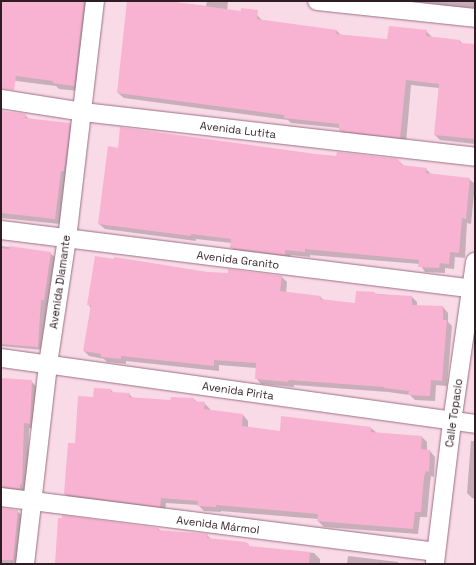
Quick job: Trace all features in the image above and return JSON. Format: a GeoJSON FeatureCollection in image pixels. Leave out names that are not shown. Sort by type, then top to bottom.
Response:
{"type":"FeatureCollection","features":[{"type":"Feature","properties":{"kind":"street","name":"Avenida Diamante"},"geometry":{"type":"LineString","coordinates":[[25,564],[48,364],[83,112],[95,1]]}},
{"type":"Feature","properties":{"kind":"street"},"geometry":{"type":"LineString","coordinates":[[317,1],[475,18]]}},
{"type":"Feature","properties":{"kind":"street","name":"Avenida Lutita"},"geometry":{"type":"LineString","coordinates":[[1,99],[83,112],[475,157]]}},
{"type":"Feature","properties":{"kind":"street","name":"Avenida Granito"},"geometry":{"type":"LineString","coordinates":[[1,230],[473,288]]}},
{"type":"Feature","properties":{"kind":"street","name":"Calle Topacio"},"geometry":{"type":"LineString","coordinates":[[435,558],[452,422],[473,288],[475,262]]}},
{"type":"Feature","properties":{"kind":"street","name":"Avenida Pirita"},"geometry":{"type":"LineString","coordinates":[[1,358],[475,424]]}},
{"type":"Feature","properties":{"kind":"street","name":"Avenida Mármol"},"geometry":{"type":"LineString","coordinates":[[1,497],[435,558]]}},
{"type":"Feature","properties":{"kind":"building"},"geometry":{"type":"Polygon","coordinates":[[[1,1],[84,1],[74,86],[53,83],[53,81],[16,76],[14,90],[1,89],[1,1]]]}},
{"type":"Feature","properties":{"kind":"building"},"geometry":{"type":"Polygon","coordinates":[[[127,1],[168,1],[241,11],[241,8],[258,10],[257,19],[337,30],[336,34],[387,39],[389,26],[427,30],[426,36],[460,40],[460,43],[475,44],[475,139],[434,135],[439,84],[406,80],[400,138],[339,131],[339,124],[284,118],[284,115],[117,93],[127,1]]]}},
{"type":"Feature","properties":{"kind":"building"},"geometry":{"type":"Polygon","coordinates":[[[1,111],[26,114],[25,118],[70,123],[64,171],[61,171],[55,219],[1,213],[1,111]]]}},
{"type":"Feature","properties":{"kind":"building"},"geometry":{"type":"Polygon","coordinates":[[[120,127],[316,154],[336,156],[337,152],[398,159],[398,161],[401,162],[401,165],[427,168],[426,173],[470,178],[466,219],[462,218],[459,253],[450,252],[449,264],[440,263],[439,268],[418,267],[419,260],[305,249],[305,252],[285,250],[285,255],[230,248],[231,239],[191,234],[191,236],[98,224],[108,146],[118,148],[120,127]]]}},
{"type":"Feature","properties":{"kind":"building"},"geometry":{"type":"Polygon","coordinates":[[[9,246],[51,252],[44,300],[41,300],[38,347],[1,344],[1,248],[9,249],[9,246]]]}},
{"type":"Feature","properties":{"kind":"building"},"geometry":{"type":"Polygon","coordinates":[[[95,256],[114,259],[114,257],[208,272],[228,273],[228,269],[282,276],[280,291],[321,296],[320,299],[355,303],[356,291],[375,292],[375,294],[412,296],[412,305],[443,306],[443,320],[447,320],[442,381],[431,380],[430,396],[408,395],[409,391],[384,387],[255,379],[256,363],[214,360],[214,366],[121,356],[121,359],[101,357],[101,354],[83,351],[91,305],[87,305],[95,256]]]}},
{"type":"Feature","properties":{"kind":"building"},"geometry":{"type":"Polygon","coordinates":[[[1,378],[32,380],[30,424],[24,423],[22,485],[20,484],[20,489],[1,487],[1,378]]]}},
{"type":"Feature","properties":{"kind":"building"},"geometry":{"type":"Polygon","coordinates":[[[94,388],[111,389],[111,392],[130,393],[129,397],[170,400],[171,397],[194,398],[194,401],[205,402],[204,409],[243,414],[242,426],[280,431],[281,416],[371,427],[371,432],[422,436],[421,449],[430,450],[429,472],[426,471],[424,477],[421,512],[415,512],[413,529],[317,521],[318,514],[216,505],[216,507],[197,506],[198,501],[161,498],[160,507],[64,494],[68,443],[75,443],[78,396],[93,397],[94,388]]]}},
{"type":"Feature","properties":{"kind":"building"},"geometry":{"type":"Polygon","coordinates":[[[1,508],[18,510],[13,560],[1,560],[1,508]]]}},
{"type":"Feature","properties":{"kind":"building"},"geometry":{"type":"Polygon","coordinates":[[[62,515],[159,528],[158,530],[208,534],[207,538],[246,542],[249,546],[310,552],[309,564],[55,564],[58,518],[62,518],[62,515]]]}}]}
